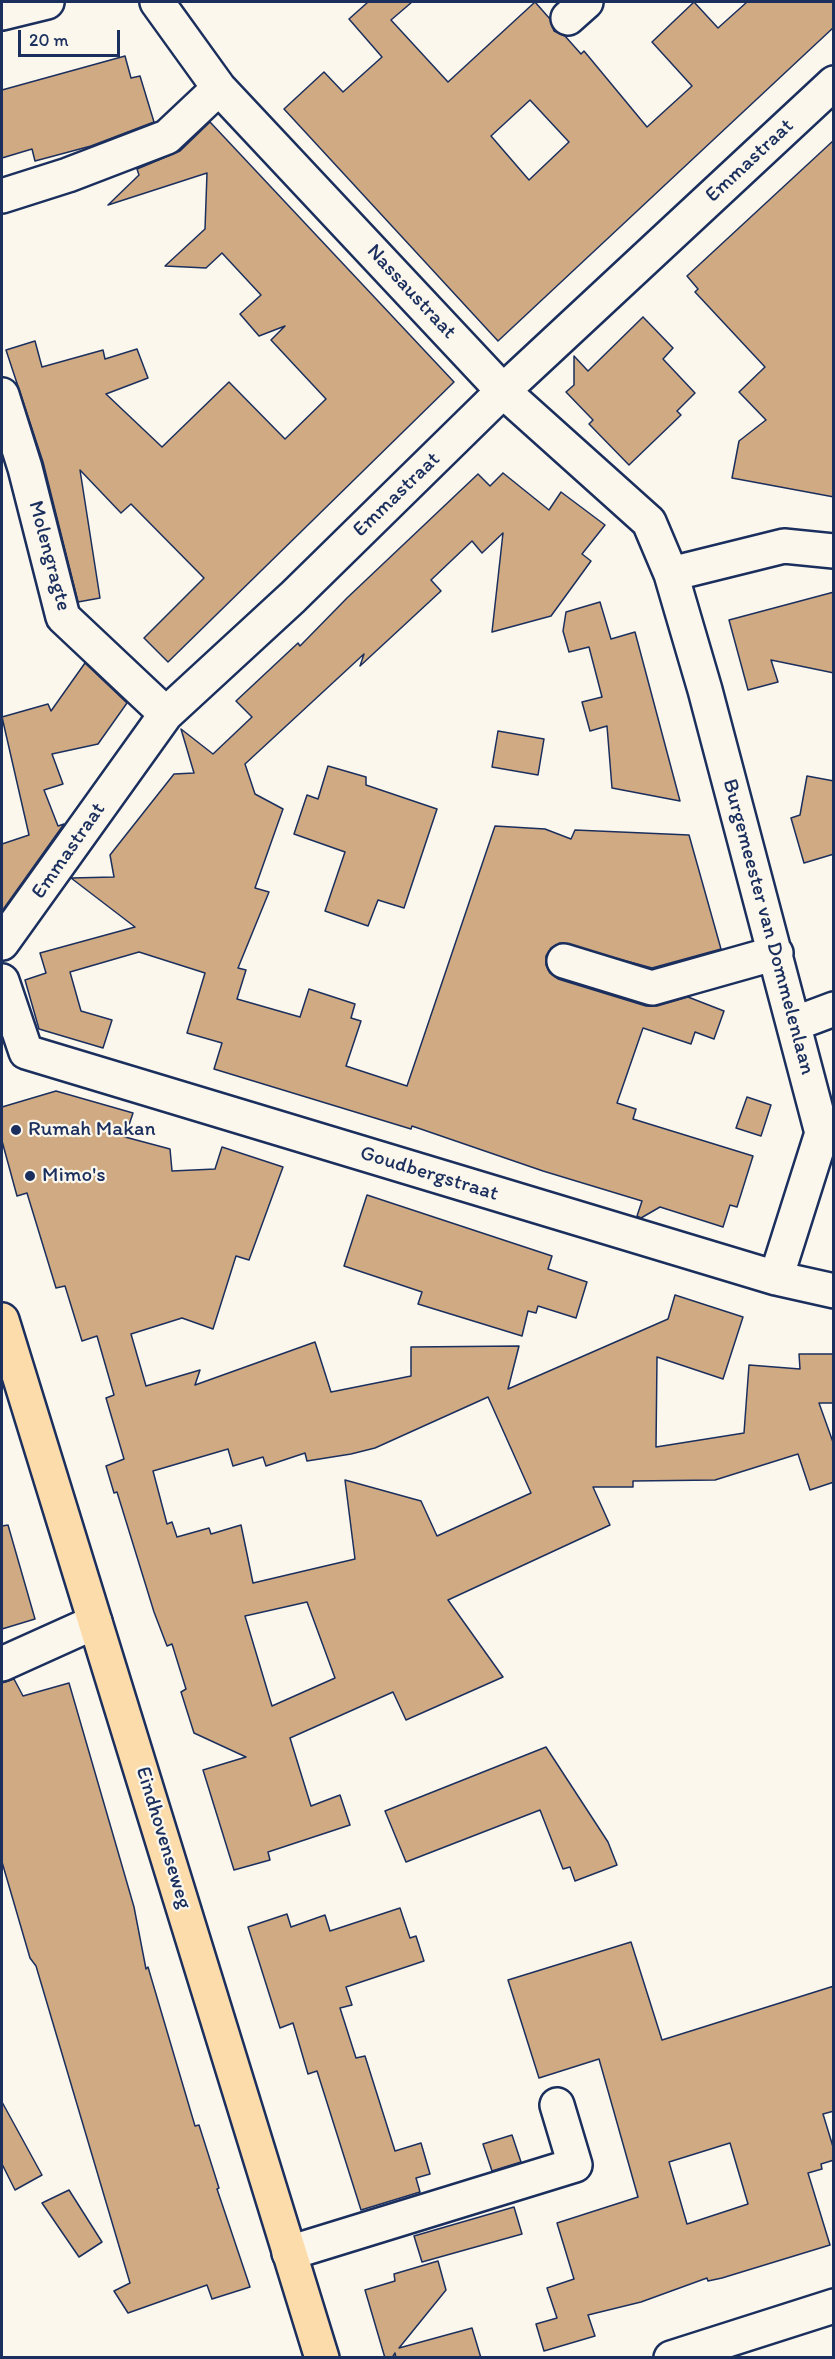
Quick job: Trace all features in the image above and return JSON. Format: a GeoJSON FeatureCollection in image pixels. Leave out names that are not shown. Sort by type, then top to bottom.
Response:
{"type":"FeatureCollection","features":[{"type":"Feature","properties":{"kind":"main road","name":"Eindhovenseweg"},"geometry":{"type":"LineString","coordinates":[[2,1320],[322,2358]]}},
{"type":"Feature","properties":{"kind":"street"},"geometry":{"type":"LineString","coordinates":[[2,13],[47,2]]}},
{"type":"Feature","properties":{"kind":"street","name":"Nassaustraat"},"geometry":{"type":"LineString","coordinates":[[157,2],[219,87],[503,391],[649,522],[671,574]]}},
{"type":"Feature","properties":{"kind":"street","name":"Emmastraat"},"geometry":{"type":"LineString","coordinates":[[2,944],[166,714],[293,597],[503,391],[834,83]]}},
{"type":"Feature","properties":{"kind":"street"},"geometry":{"type":"LineString","coordinates":[[2,196],[68,175],[167,137],[219,87]]}},
{"type":"Feature","properties":{"kind":"street","name":"Molengragte"},"geometry":{"type":"LineString","coordinates":[[2,395],[25,468],[63,617],[166,714]]}},
{"type":"Feature","properties":{"kind":"street"},"geometry":{"type":"LineString","coordinates":[[671,574],[784,546],[834,551]]}},
{"type":"Feature","properties":{"kind":"street","name":"Burgemeester van Dommelenlaan"},"geometry":{"type":"LineString","coordinates":[[671,574],[776,953],[822,1133],[776,1278]]}},
{"type":"Feature","properties":{"kind":"street"},"geometry":{"type":"LineString","coordinates":[[564,961],[652,988],[776,953]]}},
{"type":"Feature","properties":{"kind":"street","name":"Goudbergstraat"},"geometry":{"type":"LineString","coordinates":[[2,981],[26,1052],[776,1278],[834,1291]]}},
{"type":"Feature","properties":{"kind":"street"},"geometry":{"type":"LineString","coordinates":[[794,1024],[834,1010]]}},
{"type":"Feature","properties":{"kind":"street"},"geometry":{"type":"LineString","coordinates":[[2,1664],[95,1622]]}},
{"type":"Feature","properties":{"kind":"street"},"geometry":{"type":"LineString","coordinates":[[289,2253],[575,2165],[557,2105]]}},
{"type":"Feature","properties":{"kind":"street"},"geometry":{"type":"LineString","coordinates":[[671,2358],[705,2352],[834,2307]]}},
{"type":"Feature","properties":{"kind":"building"},"geometry":{"type":"Polygon","coordinates":[[[368,2],[412,2],[391,20],[448,82],[535,2],[550,19],[554,31],[565,36],[581,54],[584,51],[647,127],[692,86],[652,42],[694,2],[718,28],[747,2],[834,2],[834,27],[498,341],[284,109],[324,72],[343,92],[382,57],[349,19],[368,2]],[[530,100],[491,136],[529,180],[569,142],[530,100]]]}},
{"type":"Feature","properties":{"kind":"building"},"geometry":{"type":"Polygon","coordinates":[[[125,56],[131,78],[140,76],[154,122],[91,146],[35,161],[32,149],[2,158],[2,90],[125,56]]]}},
{"type":"Feature","properties":{"kind":"building"},"geometry":{"type":"Polygon","coordinates":[[[210,122],[454,382],[168,662],[144,638],[204,578],[131,504],[121,513],[80,470],[100,598],[78,602],[43,462],[6,350],[35,341],[42,367],[103,350],[105,359],[137,349],[148,378],[106,394],[162,447],[229,382],[285,439],[326,399],[271,340],[285,326],[259,336],[240,314],[261,295],[222,253],[206,268],[165,266],[205,229],[207,173],[108,205],[139,175],[137,169],[180,151],[210,122]]]}},
{"type":"Feature","properties":{"kind":"building"},"geometry":{"type":"Polygon","coordinates":[[[834,140],[834,497],[732,478],[739,441],[766,420],[739,392],[765,367],[695,292],[698,289],[687,276],[834,140]]]}},
{"type":"Feature","properties":{"kind":"building"},"geometry":{"type":"Polygon","coordinates":[[[643,317],[673,348],[663,359],[695,393],[677,411],[681,415],[629,465],[589,424],[593,420],[566,392],[574,385],[574,356],[588,371],[643,317]]]}},
{"type":"Feature","properties":{"kind":"building"},"geometry":{"type":"Polygon","coordinates":[[[503,473],[549,510],[561,492],[605,525],[582,554],[591,561],[551,616],[492,632],[503,533],[482,553],[472,541],[431,580],[441,591],[360,666],[364,654],[245,764],[255,794],[283,809],[255,888],[269,892],[238,968],[246,970],[237,999],[300,1017],[309,989],[355,1004],[351,1018],[361,1021],[346,1066],[407,1086],[495,826],[545,829],[571,839],[575,830],[689,835],[721,949],[652,968],[560,943],[551,948],[546,956],[546,965],[550,973],[558,979],[646,1006],[657,1006],[688,997],[724,1011],[714,1039],[695,1032],[691,1044],[643,1028],[617,1103],[636,1109],[633,1119],[753,1156],[737,1207],[730,1205],[723,1227],[660,1207],[641,1218],[637,1216],[642,1201],[543,1171],[412,1126],[411,1129],[214,1069],[222,1043],[187,1033],[205,973],[139,952],[70,972],[81,1011],[112,1020],[103,1048],[39,1029],[25,980],[46,973],[40,953],[135,927],[71,878],[114,877],[110,855],[174,774],[194,773],[181,729],[213,754],[252,717],[236,701],[298,643],[300,646],[347,598],[478,474],[490,486],[503,473]]]}},
{"type":"Feature","properties":{"kind":"building"},"geometry":{"type":"Polygon","coordinates":[[[834,592],[834,673],[771,660],[778,682],[748,690],[729,620],[834,592]]]}},
{"type":"Feature","properties":{"kind":"building"},"geometry":{"type":"Polygon","coordinates":[[[600,602],[611,639],[635,632],[680,801],[612,788],[607,726],[590,731],[582,702],[602,697],[589,647],[569,652],[563,631],[566,612],[600,602]]]}},
{"type":"Feature","properties":{"kind":"building"},"geometry":{"type":"Polygon","coordinates":[[[85,663],[127,703],[98,744],[52,754],[63,784],[44,790],[58,826],[64,824],[2,911],[2,844],[29,835],[2,717],[48,704],[51,711],[85,663]]]}},
{"type":"Feature","properties":{"kind":"building"},"geometry":{"type":"Polygon","coordinates":[[[498,731],[544,739],[538,775],[492,767],[498,731]]]}},
{"type":"Feature","properties":{"kind":"building"},"geometry":{"type":"Polygon","coordinates":[[[328,766],[366,777],[366,785],[437,809],[404,908],[378,900],[368,926],[325,911],[345,852],[294,834],[307,795],[318,799],[328,766]]]}},
{"type":"Feature","properties":{"kind":"building"},"geometry":{"type":"Polygon","coordinates":[[[807,776],[834,781],[834,854],[804,863],[791,818],[800,815],[807,776]]]}},
{"type":"Feature","properties":{"kind":"building"},"geometry":{"type":"Polygon","coordinates":[[[56,1091],[133,1113],[125,1137],[170,1149],[172,1171],[215,1169],[222,1147],[283,1167],[249,1260],[236,1256],[213,1329],[182,1318],[131,1334],[146,1386],[200,1370],[195,1385],[315,1342],[331,1392],[411,1376],[411,1347],[519,1346],[508,1389],[668,1319],[675,1295],[743,1317],[723,1379],[657,1357],[656,1447],[744,1433],[749,1365],[800,1369],[799,1354],[834,1354],[834,1403],[819,1403],[834,1445],[834,1482],[810,1490],[798,1454],[715,1480],[633,1481],[633,1487],[593,1487],[610,1525],[448,1600],[503,1677],[406,1720],[393,1692],[290,1738],[311,1806],[340,1795],[350,1825],[268,1852],[270,1860],[234,1870],[203,1770],[246,1757],[194,1733],[181,1692],[186,1689],[172,1644],[167,1646],[154,1612],[117,1492],[114,1493],[106,1466],[124,1459],[106,1398],[114,1395],[97,1336],[82,1341],[65,1286],[56,1288],[27,1193],[17,1196],[2,1141],[2,1107],[56,1091]],[[488,1397],[375,1448],[351,1454],[307,1461],[305,1453],[266,1466],[263,1457],[233,1466],[228,1449],[153,1471],[167,1524],[172,1522],[177,1537],[209,1528],[211,1534],[241,1525],[253,1583],[355,1559],[345,1480],[421,1501],[437,1536],[531,1493],[488,1397]],[[307,1602],[245,1616],[272,1706],[335,1678],[307,1602]]]}},
{"type":"Feature","properties":{"kind":"building"},"geometry":{"type":"Polygon","coordinates":[[[747,1097],[771,1105],[761,1136],[736,1128],[747,1097]]]}},
{"type":"Feature","properties":{"kind":"building"},"geometry":{"type":"Polygon","coordinates":[[[367,1195],[552,1256],[548,1269],[587,1282],[576,1318],[538,1306],[536,1313],[528,1311],[522,1336],[418,1304],[422,1292],[344,1266],[367,1195]]]}},
{"type":"Feature","properties":{"kind":"building"},"geometry":{"type":"Polygon","coordinates":[[[8,1525],[35,1619],[2,1629],[2,1526],[8,1525]]]}},
{"type":"Feature","properties":{"kind":"building"},"geometry":{"type":"Polygon","coordinates":[[[14,1679],[23,1696],[69,1683],[134,1907],[146,1969],[148,1967],[195,2126],[199,2125],[219,2188],[217,2189],[250,2287],[212,2299],[207,2285],[128,2313],[114,2291],[130,2283],[36,1966],[30,1958],[2,1862],[2,1683],[14,1679]]]}},
{"type":"Feature","properties":{"kind":"building"},"geometry":{"type":"Polygon","coordinates":[[[546,1747],[608,1842],[617,1865],[575,1881],[570,1867],[563,1869],[540,1810],[406,1862],[385,1811],[546,1747]]]}},
{"type":"Feature","properties":{"kind":"building"},"geometry":{"type":"Polygon","coordinates":[[[400,1908],[410,1938],[416,1936],[424,1961],[346,1987],[352,2005],[340,2008],[356,2058],[365,2056],[395,2151],[421,2143],[430,2174],[416,2178],[420,2192],[361,2210],[317,2071],[308,2074],[293,2023],[280,2028],[248,1927],[287,1914],[291,1927],[325,1915],[330,1931],[400,1908]]]}},
{"type":"Feature","properties":{"kind":"building"},"geometry":{"type":"Polygon","coordinates":[[[631,1942],[662,2040],[834,1986],[834,2111],[823,2114],[834,2150],[834,2160],[821,2164],[822,2169],[808,2173],[830,2245],[722,2278],[708,2281],[707,2278],[641,2302],[588,2315],[595,2336],[544,2351],[536,2324],[557,2318],[547,2288],[574,2279],[557,2223],[638,2197],[599,2059],[539,2078],[508,1980],[631,1942]],[[730,2143],[669,2162],[687,2224],[748,2204],[730,2143]]]}},
{"type":"Feature","properties":{"kind":"building"},"geometry":{"type":"Polygon","coordinates":[[[2,2102],[42,2175],[15,2190],[2,2164],[2,2102]]]}},
{"type":"Feature","properties":{"kind":"building"},"geometry":{"type":"Polygon","coordinates":[[[512,2135],[521,2162],[492,2171],[483,2144],[512,2135]]]}},
{"type":"Feature","properties":{"kind":"building"},"geometry":{"type":"Polygon","coordinates":[[[69,2190],[102,2242],[79,2257],[42,2203],[69,2190]]]}},
{"type":"Feature","properties":{"kind":"building"},"geometry":{"type":"Polygon","coordinates":[[[514,2207],[522,2234],[422,2262],[414,2236],[514,2207]]]}},
{"type":"Feature","properties":{"kind":"building"},"geometry":{"type":"Polygon","coordinates":[[[438,2261],[446,2290],[399,2348],[472,2328],[481,2358],[396,2358],[395,2353],[392,2358],[385,2358],[365,2290],[395,2281],[394,2274],[438,2261]]]}},
{"type":"Feature","properties":{"kind":"place","name":"Rumah Makan"},"geometry":{"type":"Point","coordinates":[16,1130]}},
{"type":"Feature","properties":{"kind":"place","name":"Mimo's"},"geometry":{"type":"Point","coordinates":[30,1176]}}]}
